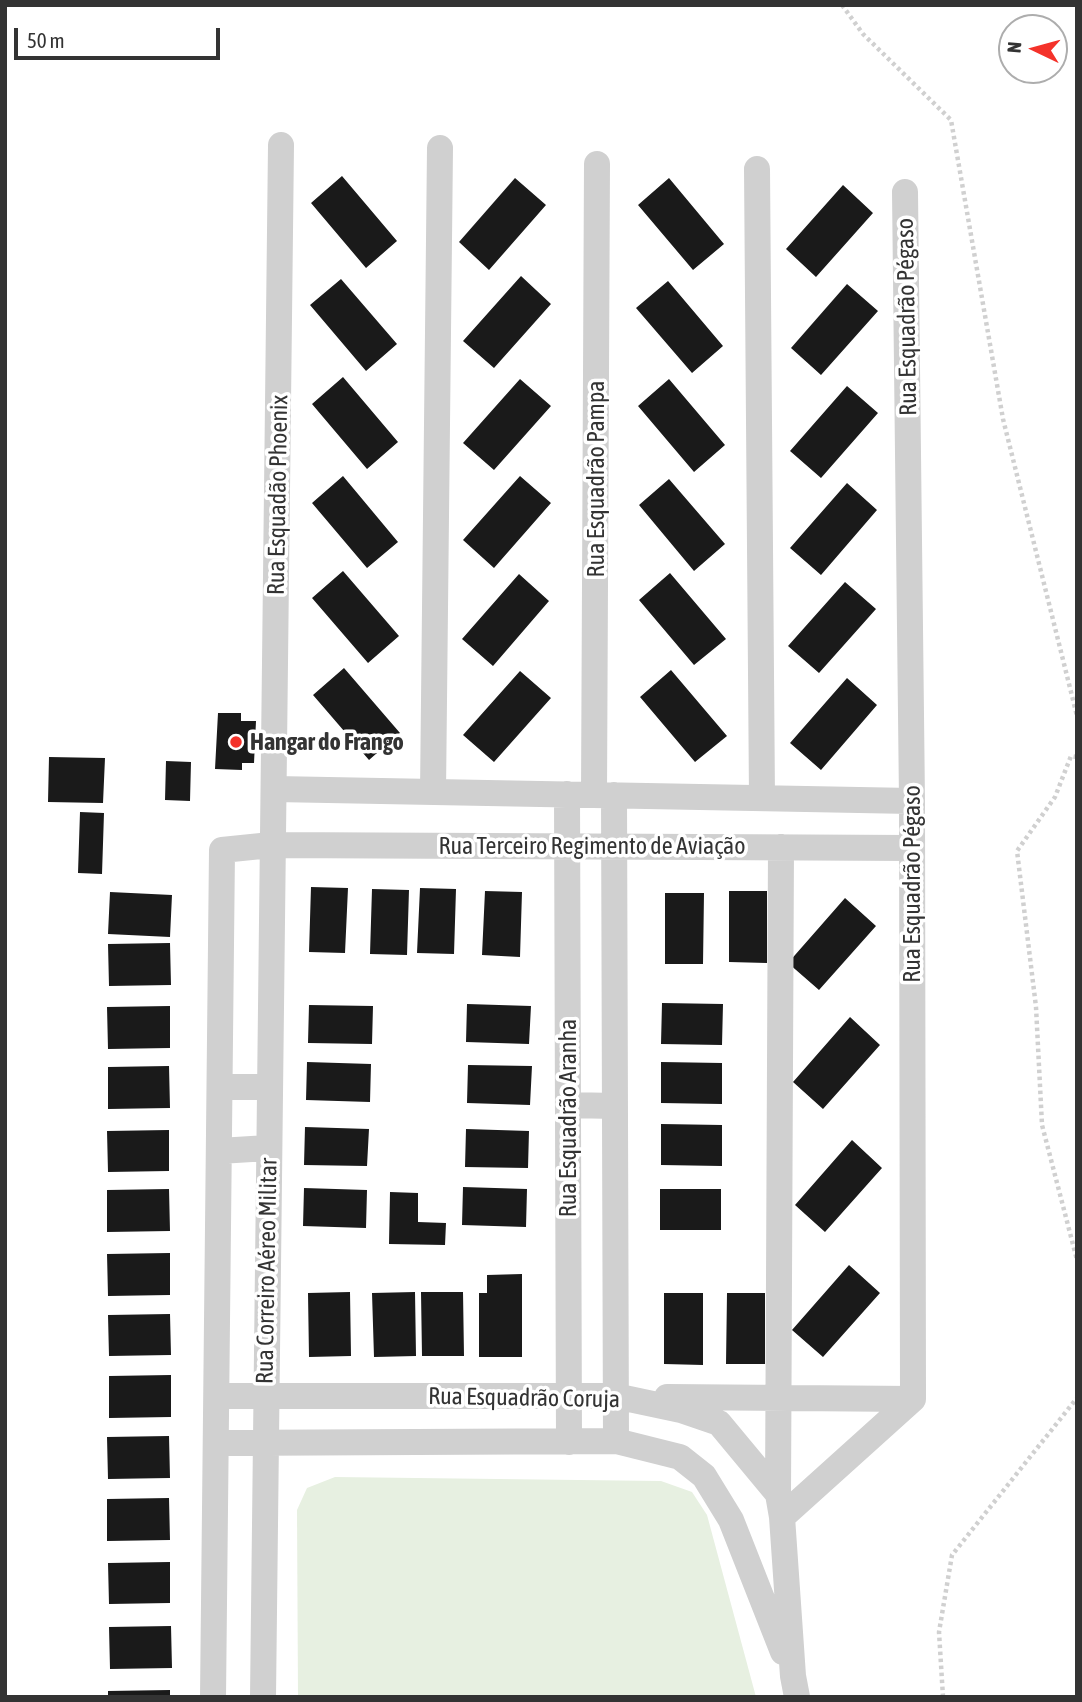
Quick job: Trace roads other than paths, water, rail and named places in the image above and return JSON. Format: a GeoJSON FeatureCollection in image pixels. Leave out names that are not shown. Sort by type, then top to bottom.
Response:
{"type":"FeatureCollection","features":[{"type":"Feature","properties":{"kind":"street","name":"Rua Esquadão Phoenix"},"geometry":{"type":"LineString","coordinates":[[271,845],[275,789],[281,145]]}},
{"type":"Feature","properties":{"kind":"street"},"geometry":{"type":"LineString","coordinates":[[433,792],[440,148]]}},
{"type":"Feature","properties":{"kind":"street","name":"Rua Esquadrão Pampa"},"geometry":{"type":"LineString","coordinates":[[597,164],[604,794]]}},
{"type":"Feature","properties":{"kind":"street"},"geometry":{"type":"LineString","coordinates":[[757,169],[762,797]]}},
{"type":"Feature","properties":{"kind":"street","name":"Rua Esquadrão Pégaso"},"geometry":{"type":"LineString","coordinates":[[905,192],[912,801],[914,1399]]}},
{"type":"Feature","properties":{"kind":"street","name":"Rua Terceiro Regimento de Aviação"},"geometry":{"type":"LineString","coordinates":[[275,789],[912,801]]}},
{"type":"Feature","properties":{"kind":"street","name":"Rua Esquadrão Aranha"},"geometry":{"type":"LineString","coordinates":[[567,794],[569,1442]]}},
{"type":"Feature","properties":{"kind":"street","name":"Rua Esquadrão Aranha"},"geometry":{"type":"LineString","coordinates":[[604,794],[614,846],[616,1441]]}},
{"type":"Feature","properties":{"kind":"street","name":"Rua Terceiro Regimento de Aviação"},"geometry":{"type":"LineString","coordinates":[[222,850],[271,845],[912,848]]}},
{"type":"Feature","properties":{"kind":"street","name":"Rua Correiro Aéreo Militar"},"geometry":{"type":"LineString","coordinates":[[263,1697],[271,845]]}},
{"type":"Feature","properties":{"kind":"street"},"geometry":{"type":"LineString","coordinates":[[780,847],[780,1505]]}},
{"type":"Feature","properties":{"kind":"street","name":"Rua Correiro Aéreo Militar"},"geometry":{"type":"LineString","coordinates":[[214,1697],[222,850]]}},
{"type":"Feature","properties":{"kind":"street"},"geometry":{"type":"LineString","coordinates":[[220,1087],[269,1087]]}},
{"type":"Feature","properties":{"kind":"street"},"geometry":{"type":"LineString","coordinates":[[568,1105],[615,1106]]}},
{"type":"Feature","properties":{"kind":"street"},"geometry":{"type":"LineString","coordinates":[[219,1151],[268,1148]]}},
{"type":"Feature","properties":{"kind":"street","name":"Rua Esquadrão Coruja"},"geometry":{"type":"LineString","coordinates":[[217,1396],[615,1396],[681,1410],[719,1423],[780,1505],[795,1687]]}},
{"type":"Feature","properties":{"kind":"street"},"geometry":{"type":"LineString","coordinates":[[615,1396],[914,1399]]}},
{"type":"Feature","properties":{"kind":"street"},"geometry":{"type":"LineString","coordinates":[[780,1505],[914,1399]]}},
{"type":"Feature","properties":{"kind":"street","name":"Rua Esquadrão Coruja"},"geometry":{"type":"LineString","coordinates":[[216,1443],[616,1441],[680,1457],[704,1476],[731,1520],[795,1687]]}},
{"type":"Feature","properties":{"kind":"place","name":"Hangar do Frango"},"geometry":{"type":"Point","coordinates":[236,742]}}]}
